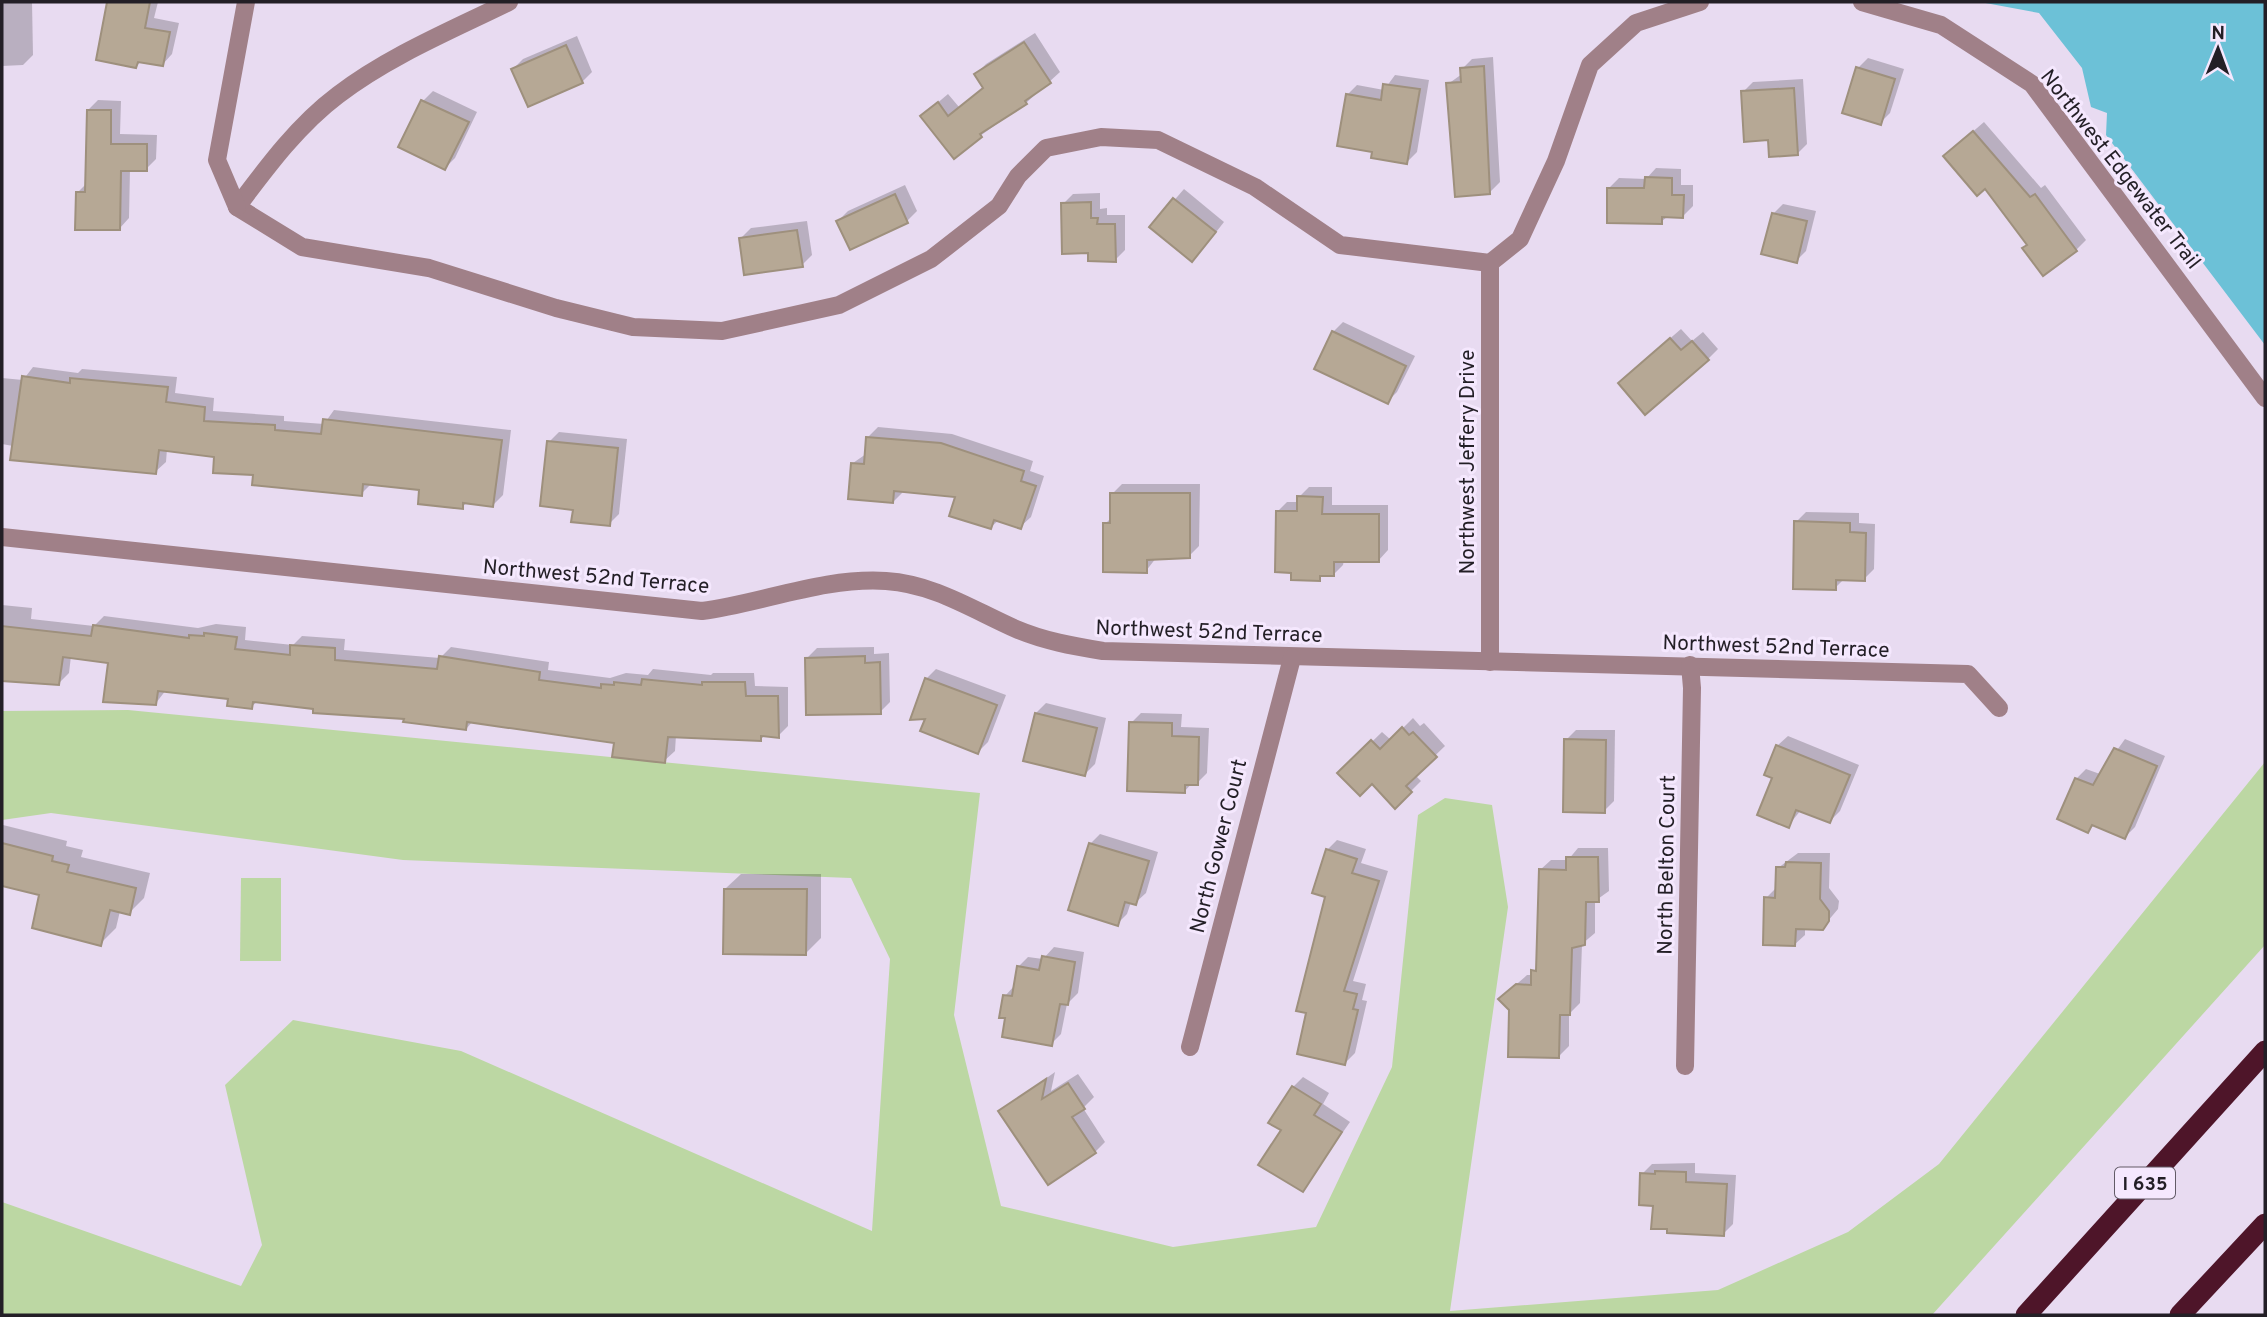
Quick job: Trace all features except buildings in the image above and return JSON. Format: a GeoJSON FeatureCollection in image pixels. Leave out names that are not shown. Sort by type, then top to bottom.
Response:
{"type":"FeatureCollection","features":[{"type":"Feature","properties":{"kind":"highway","name":"I 635"},"geometry":{"type":"LineString","coordinates":[[2025,1315],[2265,1051]]}},
{"type":"Feature","properties":{"kind":"highway"},"geometry":{"type":"LineString","coordinates":[[2180,1315],[2265,1224]]}},
{"type":"Feature","properties":{"kind":"street"},"geometry":{"type":"LineString","coordinates":[[246,2],[217,160],[237,207],[302,247],[429,268],[556,308],[633,327],[722,331],[839,305],[931,259],[999,206],[1018,176],[1046,148],[1101,137],[1158,140],[1255,187],[1340,245],[1490,263],[1520,239],[1556,161],[1590,65],[1636,23],[1700,2]]}},
{"type":"Feature","properties":{"kind":"street"},"geometry":{"type":"LineString","coordinates":[[237,207],[278,153],[337,95],[412,50],[509,2]]}},
{"type":"Feature","properties":{"kind":"street","name":"Northwest Edgewater Trail"},"geometry":{"type":"LineString","coordinates":[[1862,2],[1941,25],[2032,84],[2265,398]]}},
{"type":"Feature","properties":{"kind":"street","name":"Northwest Jeffery Drive"},"geometry":{"type":"LineString","coordinates":[[1490,263],[1490,662]]}},
{"type":"Feature","properties":{"kind":"street","name":"Northwest 52nd Terrace"},"geometry":{"type":"LineString","coordinates":[[2,537],[702,611],[734,607],[818,586],[887,581],[923,587],[956,598],[1016,629],[1057,643],[1103,652],[1968,674],[1999,708]]}},
{"type":"Feature","properties":{"kind":"street","name":"North Gower Court"},"geometry":{"type":"LineString","coordinates":[[1190,1047],[1292,658]]}},
{"type":"Feature","properties":{"kind":"street","name":"North Belton Court"},"geometry":{"type":"LineString","coordinates":[[1685,1066],[1692,688],[1690,665]]}},
{"type":"Feature","properties":{"kind":"green space"},"geometry":{"type":"Polygon","coordinates":[[[128,710],[980,793],[954,1015],[1001,1206],[1173,1247],[1316,1227],[1392,1067],[1418,815],[1445,798],[1492,805],[1508,907],[1450,1311],[1718,1290],[1848,1232],[1939,1164],[2265,762],[2265,945],[1932,1315],[2,1315],[2,1202],[241,1286],[262,1245],[225,1085],[293,1020],[461,1051],[872,1231],[890,959],[851,878],[403,860],[51,813],[2,820],[2,711],[128,710]]]}},
{"type":"Feature","properties":{"kind":"green space"},"geometry":{"type":"Polygon","coordinates":[[[241,878],[281,878],[281,961],[240,961],[241,878]]]}},
{"type":"Feature","properties":{"kind":"water"},"geometry":{"type":"Polygon","coordinates":[[[1980,2],[2265,2],[2265,345],[2106,135],[2107,113],[2091,107],[2082,68],[2039,13],[1980,2]]]}}]}
